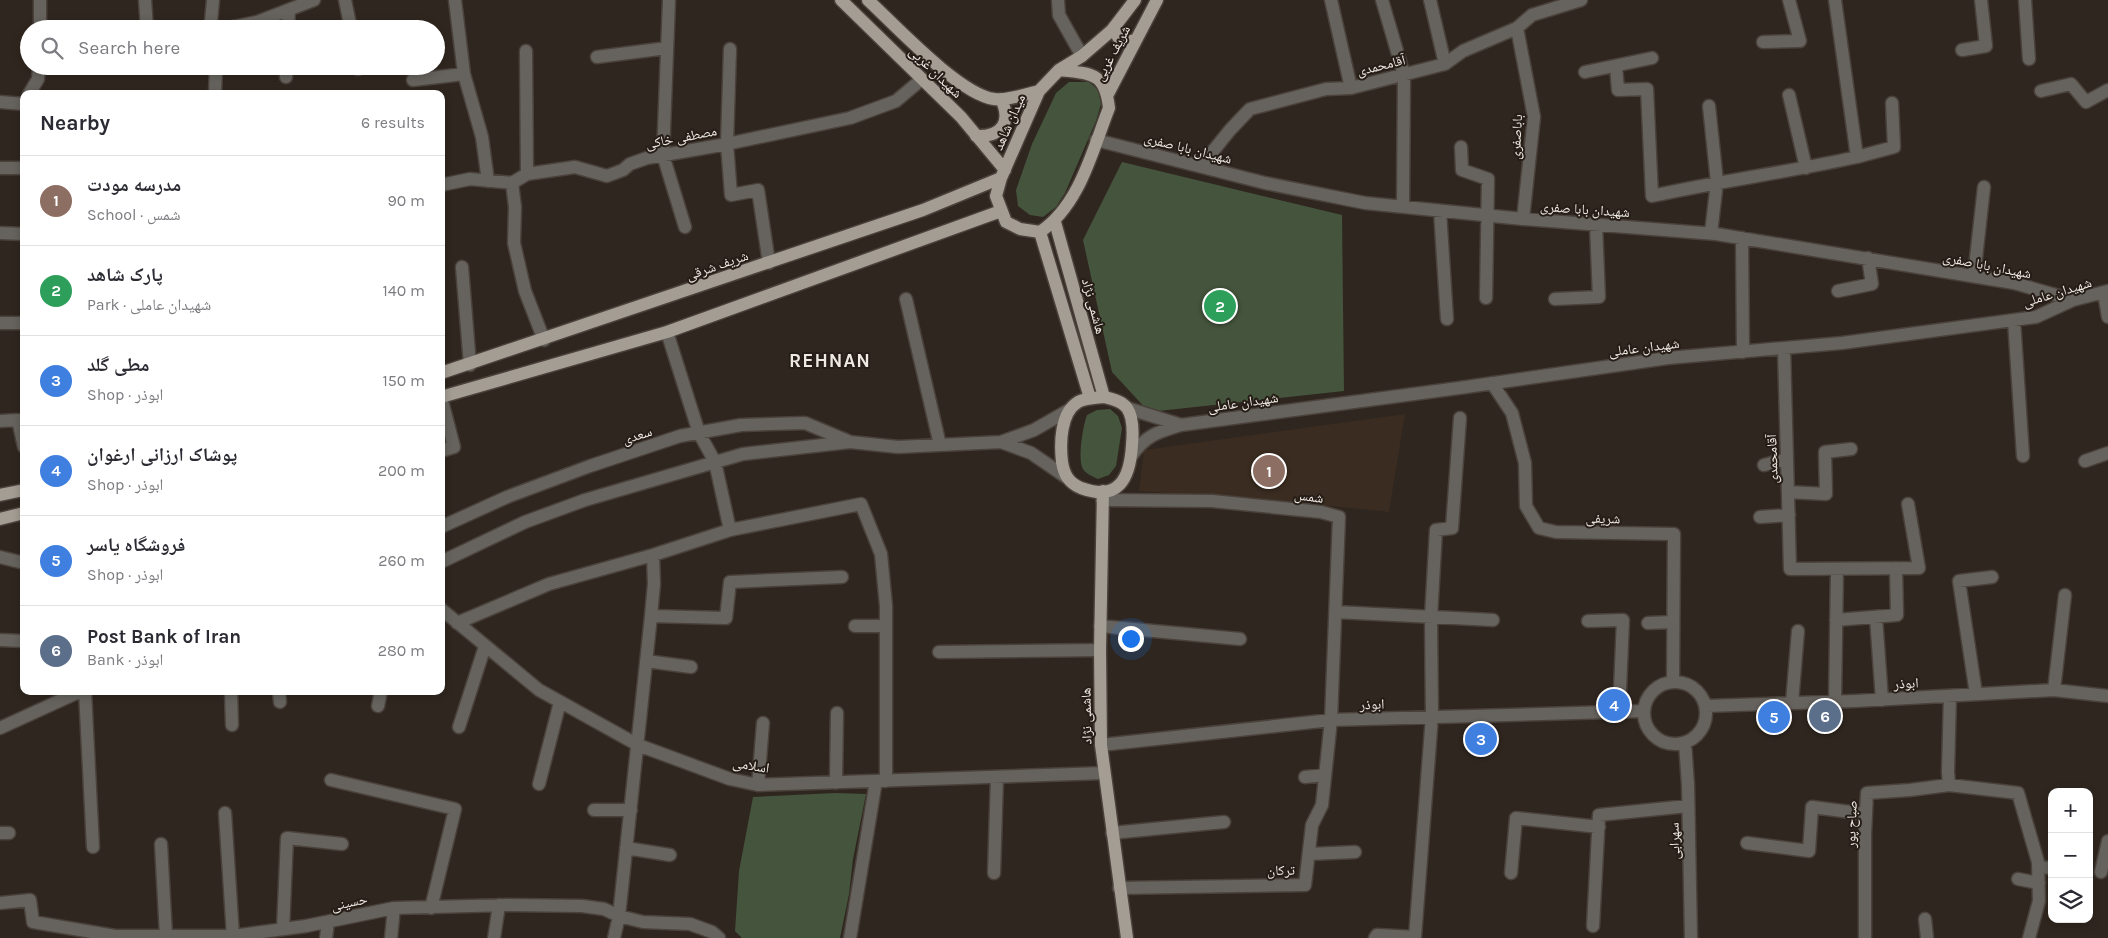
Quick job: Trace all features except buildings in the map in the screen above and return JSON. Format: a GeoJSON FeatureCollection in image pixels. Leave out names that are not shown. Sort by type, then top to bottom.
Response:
{"type":"FeatureCollection","features":[{"type":"Feature","properties":{"kind":"main road","name":"شهیدان غربی"},"geometry":{"type":"LineString","coordinates":[[841,0],[961,117],[1003,174]]}},
{"type":"Feature","properties":{"kind":"main road","name":"شهیدان غربی"},"geometry":{"type":"LineString","coordinates":[[868,0],[948,74],[971,91],[994,99],[1039,91]]}},
{"type":"Feature","properties":{"kind":"main road","name":"میدان شاهد"},"geometry":{"type":"LineString","coordinates":[[1001,210],[996,196],[1003,174],[1039,91],[1059,70],[1082,56],[1114,27],[1135,0]]}},
{"type":"Feature","properties":{"kind":"main road","name":"شریف غربی"},"geometry":{"type":"LineString","coordinates":[[1108,94],[1158,0]]}},
{"type":"Feature","properties":{"kind":"main road"},"geometry":{"type":"LineString","coordinates":[[1114,27],[1118,37],[1126,42],[1136,40]]}},
{"type":"Feature","properties":{"kind":"main road"},"geometry":{"type":"LineString","coordinates":[[445,396],[667,332],[1001,210],[1006,222],[1020,229],[1040,232],[1055,222],[1077,190],[1109,108],[1108,94],[1104,86],[1092,74],[1059,70]]}},
{"type":"Feature","properties":{"kind":"main road"},"geometry":{"type":"LineString","coordinates":[[976,136],[988,137],[999,131],[1005,121],[1006,110],[1001,99]]}},
{"type":"Feature","properties":{"kind":"main road","name":"شریف شرقی"},"geometry":{"type":"LineString","coordinates":[[445,372],[544,340],[923,210],[1003,174]]}},
{"type":"Feature","properties":{"kind":"main road","name":"هاشمی نژاد"},"geometry":{"type":"LineString","coordinates":[[1055,222],[1104,397]]}},
{"type":"Feature","properties":{"kind":"main road"},"geometry":{"type":"LineString","coordinates":[[1040,232],[1090,398]]}},
{"type":"Feature","properties":{"kind":"main road"},"geometry":{"type":"LineString","coordinates":[[1104,397],[1117,401],[1127,408],[1131,416],[1133,434],[1130,468],[1124,480],[1116,488],[1102,496],[1075,485],[1066,477],[1062,450],[1064,422],[1069,410],[1078,402],[1090,398],[1104,397]]}},
{"type":"Feature","properties":{"kind":"main road"},"geometry":{"type":"LineString","coordinates":[[0,496],[20,491]]}},
{"type":"Feature","properties":{"kind":"main road","name":"هاشمی نژاد"},"geometry":{"type":"LineString","coordinates":[[1102,496],[1101,745],[1126,938]]}},
{"type":"Feature","properties":{"kind":"main road"},"geometry":{"type":"LineString","coordinates":[[0,519],[20,514]]}},
{"type":"Feature","properties":{"kind":"street"},"geometry":{"type":"LineString","coordinates":[[40,0],[40,20]]}},
{"type":"Feature","properties":{"kind":"street"},"geometry":{"type":"LineString","coordinates":[[145,0],[146,20]]}},
{"type":"Feature","properties":{"kind":"street"},"geometry":{"type":"LineString","coordinates":[[211,20],[213,0]]}},
{"type":"Feature","properties":{"kind":"street"},"geometry":{"type":"LineString","coordinates":[[262,20],[314,0]]}},
{"type":"Feature","properties":{"kind":"street"},"geometry":{"type":"LineString","coordinates":[[345,0],[348,20]]}},
{"type":"Feature","properties":{"kind":"street"},"geometry":{"type":"LineString","coordinates":[[454,0],[464,74],[482,136],[488,181]]}},
{"type":"Feature","properties":{"kind":"street"},"geometry":{"type":"LineString","coordinates":[[1058,0],[1059,15],[1082,56]]}},
{"type":"Feature","properties":{"kind":"street"},"geometry":{"type":"LineString","coordinates":[[1330,0],[1351,88]]}},
{"type":"Feature","properties":{"kind":"street"},"geometry":{"type":"LineString","coordinates":[[1382,0],[1404,75],[1403,206]]}},
{"type":"Feature","properties":{"kind":"street"},"geometry":{"type":"LineString","coordinates":[[1430,0],[1445,64]]}},
{"type":"Feature","properties":{"kind":"street","name":"آقامحمدی"},"geometry":{"type":"LineString","coordinates":[[1201,166],[1250,109],[1326,89],[1351,88],[1445,64],[1463,51],[1517,28],[1532,15],[1581,0]]}},
{"type":"Feature","properties":{"kind":"street"},"geometry":{"type":"LineString","coordinates":[[1764,42],[1800,41],[1789,0]]}},
{"type":"Feature","properties":{"kind":"street"},"geometry":{"type":"LineString","coordinates":[[1835,0],[1857,157]]}},
{"type":"Feature","properties":{"kind":"street"},"geometry":{"type":"LineString","coordinates":[[1962,50],[1986,46],[1981,0]]}},
{"type":"Feature","properties":{"kind":"street"},"geometry":{"type":"LineString","coordinates":[[2025,0],[2029,59]]}},
{"type":"Feature","properties":{"kind":"street"},"geometry":{"type":"LineString","coordinates":[[669,1],[663,155],[685,227]]}},
{"type":"Feature","properties":{"kind":"street"},"geometry":{"type":"LineString","coordinates":[[288,10],[288,20]]}},
{"type":"Feature","properties":{"kind":"street","name":"باباصفری"},"geometry":{"type":"LineString","coordinates":[[1517,28],[1534,117],[1523,219]]}},
{"type":"Feature","properties":{"kind":"street"},"geometry":{"type":"LineString","coordinates":[[597,57],[667,48]]}},
{"type":"Feature","properties":{"kind":"street"},"geometry":{"type":"LineString","coordinates":[[730,49],[727,144],[731,196],[758,190],[769,263]]}},
{"type":"Feature","properties":{"kind":"street"},"geometry":{"type":"LineString","coordinates":[[526,51],[527,174]]}},
{"type":"Feature","properties":{"kind":"street"},"geometry":{"type":"LineString","coordinates":[[1585,72],[1652,58]]}},
{"type":"Feature","properties":{"kind":"street"},"geometry":{"type":"LineString","coordinates":[[1616,66],[1618,90],[1646,89],[1652,196],[1717,182],[1806,168],[1894,147],[1892,103]]}},
{"type":"Feature","properties":{"kind":"street"},"geometry":{"type":"LineString","coordinates":[[413,80],[464,74]]}},
{"type":"Feature","properties":{"kind":"street"},"geometry":{"type":"LineString","coordinates":[[31,90],[38,79],[38,75]]}},
{"type":"Feature","properties":{"kind":"street"},"geometry":{"type":"LineString","coordinates":[[216,75],[216,90]]}},
{"type":"Feature","properties":{"kind":"street","name":"مصطفی خاکی"},"geometry":{"type":"LineString","coordinates":[[512,183],[527,174],[575,167],[607,176],[623,170],[630,164],[663,155],[727,144],[850,118],[896,101],[922,79]]}},
{"type":"Feature","properties":{"kind":"street"},"geometry":{"type":"LineString","coordinates":[[2041,91],[2071,84],[2086,102],[2108,90]]}},
{"type":"Feature","properties":{"kind":"street"},"geometry":{"type":"LineString","coordinates":[[1789,95],[1806,168]]}},
{"type":"Feature","properties":{"kind":"street"},"geometry":{"type":"LineString","coordinates":[[0,102],[20,104]]}},
{"type":"Feature","properties":{"kind":"street"},"geometry":{"type":"LineString","coordinates":[[1708,106],[1717,182],[1711,233]]}},
{"type":"Feature","properties":{"kind":"street","name":"شهیدان بابا صفری"},"geometry":{"type":"LineString","coordinates":[[1096,140],[1265,183],[1365,203],[1523,219],[1711,233],[2014,283],[2072,300]]}},
{"type":"Feature","properties":{"kind":"street"},"geometry":{"type":"LineString","coordinates":[[1462,148],[1462,170],[1488,179],[1486,298]]}},
{"type":"Feature","properties":{"kind":"street"},"geometry":{"type":"LineString","coordinates":[[0,168],[20,168]]}},
{"type":"Feature","properties":{"kind":"street"},"geometry":{"type":"LineString","coordinates":[[445,184],[470,179],[512,183],[515,207],[514,242],[525,291],[544,340]]}},
{"type":"Feature","properties":{"kind":"street"},"geometry":{"type":"LineString","coordinates":[[1974,276],[1984,187]]}},
{"type":"Feature","properties":{"kind":"street"},"geometry":{"type":"LineString","coordinates":[[1440,210],[1447,319]]}},
{"type":"Feature","properties":{"kind":"street"},"geometry":{"type":"LineString","coordinates":[[1555,299],[1599,297],[1596,225]]}},
{"type":"Feature","properties":{"kind":"street"},"geometry":{"type":"LineString","coordinates":[[0,233],[20,234]]}},
{"type":"Feature","properties":{"kind":"street"},"geometry":{"type":"LineString","coordinates":[[1742,238],[1743,352]]}},
{"type":"Feature","properties":{"kind":"street"},"geometry":{"type":"LineString","coordinates":[[1838,291],[1872,284],[1868,258]]}},
{"type":"Feature","properties":{"kind":"street"},"geometry":{"type":"LineString","coordinates":[[462,267],[470,364]]}},
{"type":"Feature","properties":{"kind":"street"},"geometry":{"type":"LineString","coordinates":[[2106,292],[2108,317]]}},
{"type":"Feature","properties":{"kind":"street","name":"شهیدان عاملی"},"geometry":{"type":"LineString","coordinates":[[1132,455],[1140,444],[1151,435],[1181,425],[1668,358],[1842,343],[2036,317],[2072,300],[2106,292]]}},
{"type":"Feature","properties":{"kind":"street"},"geometry":{"type":"LineString","coordinates":[[906,299],[940,445]]}},
{"type":"Feature","properties":{"kind":"street"},"geometry":{"type":"LineString","coordinates":[[2014,320],[2023,456]]}},
{"type":"Feature","properties":{"kind":"street"},"geometry":{"type":"LineString","coordinates":[[0,323],[20,323]]}},
{"type":"Feature","properties":{"kind":"street"},"geometry":{"type":"LineString","coordinates":[[667,332],[699,433],[715,462],[730,530]]}},
{"type":"Feature","properties":{"kind":"street","name":"آقامحمدی"},"geometry":{"type":"LineString","coordinates":[[1784,348],[1790,569],[1837,568]]}},
{"type":"Feature","properties":{"kind":"street","name":"شریفی"},"geometry":{"type":"LineString","coordinates":[[1492,383],[1512,413],[1525,462],[1526,506],[1539,528],[1556,532],[1674,534],[1673,682]]}},
{"type":"Feature","properties":{"kind":"street","name":"شهیدان عاملی"},"geometry":{"type":"LineString","coordinates":[[1127,408],[1181,425]]}},
{"type":"Feature","properties":{"kind":"street"},"geometry":{"type":"LineString","coordinates":[[1001,442],[1034,430],[1069,410]]}},
{"type":"Feature","properties":{"kind":"street"},"geometry":{"type":"LineString","coordinates":[[445,412],[454,447],[445,450]]}},
{"type":"Feature","properties":{"kind":"street"},"geometry":{"type":"LineString","coordinates":[[1375,938],[1377,935],[1415,936],[1432,716],[1431,617],[1436,530],[1452,528],[1460,418]]}},
{"type":"Feature","properties":{"kind":"street"},"geometry":{"type":"LineString","coordinates":[[0,421],[18,420],[20,429]]}},
{"type":"Feature","properties":{"kind":"street","name":"سعدی"},"geometry":{"type":"LineString","coordinates":[[445,525],[507,496],[680,436],[741,425],[805,423],[850,442]]}},
{"type":"Feature","properties":{"kind":"street","name":"سعدی"},"geometry":{"type":"LineString","coordinates":[[445,560],[525,522],[585,500],[742,454],[850,442],[898,447],[1001,442]]}},
{"type":"Feature","properties":{"kind":"street"},"geometry":{"type":"LineString","coordinates":[[1001,442],[1031,452],[1066,477]]}},
{"type":"Feature","properties":{"kind":"street"},"geometry":{"type":"LineString","coordinates":[[1788,492],[1826,494],[1825,452],[1851,449]]}},
{"type":"Feature","properties":{"kind":"street"},"geometry":{"type":"LineString","coordinates":[[2085,461],[2108,453]]}},
{"type":"Feature","properties":{"kind":"street"},"geometry":{"type":"LineString","coordinates":[[1764,465],[1787,459]]}},
{"type":"Feature","properties":{"kind":"street","name":"شمس"},"geometry":{"type":"LineString","coordinates":[[1102,496],[1212,501],[1321,512],[1339,517],[1331,720]]}},
{"type":"Feature","properties":{"kind":"street"},"geometry":{"type":"LineString","coordinates":[[458,622],[549,584],[654,555],[730,530],[861,504],[881,554],[886,626],[881,781],[850,938]]}},
{"type":"Feature","properties":{"kind":"street"},"geometry":{"type":"LineString","coordinates":[[1835,702],[1837,568],[1919,568],[1908,504]]}},
{"type":"Feature","properties":{"kind":"street"},"geometry":{"type":"LineString","coordinates":[[1760,517],[1789,515]]}},
{"type":"Feature","properties":{"kind":"street"},"geometry":{"type":"LineString","coordinates":[[614,938],[619,916],[638,745],[654,584],[654,555]]}},
{"type":"Feature","properties":{"kind":"street"},"geometry":{"type":"LineString","coordinates":[[0,557],[20,562]]}},
{"type":"Feature","properties":{"kind":"street"},"geometry":{"type":"LineString","coordinates":[[1836,620],[1897,615],[1896,568]]}},
{"type":"Feature","properties":{"kind":"street"},"geometry":{"type":"LineString","coordinates":[[651,616],[726,618],[730,582],[842,577]]}},
{"type":"Feature","properties":{"kind":"street"},"geometry":{"type":"LineString","coordinates":[[1976,694],[1959,581],[1992,577]]}},
{"type":"Feature","properties":{"kind":"street"},"geometry":{"type":"LineString","coordinates":[[2054,690],[2065,594]]}},
{"type":"Feature","properties":{"kind":"street","name":"اسلامی"},"geometry":{"type":"LineString","coordinates":[[445,612],[539,690],[638,745],[730,779],[758,785],[1104,773]]}},
{"type":"Feature","properties":{"kind":"street"},"geometry":{"type":"LineString","coordinates":[[1336,612],[1493,620]]}},
{"type":"Feature","properties":{"kind":"street"},"geometry":{"type":"LineString","coordinates":[[1876,617],[1882,700]]}},
{"type":"Feature","properties":{"kind":"street"},"geometry":{"type":"LineString","coordinates":[[1588,621],[1623,620],[1619,712]]}},
{"type":"Feature","properties":{"kind":"street"},"geometry":{"type":"LineString","coordinates":[[1648,623],[1673,622]]}},
{"type":"Feature","properties":{"kind":"street"},"geometry":{"type":"LineString","coordinates":[[855,626],[886,626]]}},
{"type":"Feature","properties":{"kind":"street"},"geometry":{"type":"LineString","coordinates":[[1100,626],[1240,639]]}},
{"type":"Feature","properties":{"kind":"street"},"geometry":{"type":"LineString","coordinates":[[1792,703],[1798,631]]}},
{"type":"Feature","properties":{"kind":"street"},"geometry":{"type":"LineString","coordinates":[[0,640],[20,641]]}},
{"type":"Feature","properties":{"kind":"street"},"geometry":{"type":"LineString","coordinates":[[459,727],[485,646]]}},
{"type":"Feature","properties":{"kind":"street"},"geometry":{"type":"LineString","coordinates":[[939,652],[1100,650]]}},
{"type":"Feature","properties":{"kind":"street"},"geometry":{"type":"LineString","coordinates":[[646,661],[691,666]]}},
{"type":"Feature","properties":{"kind":"street"},"geometry":{"type":"LineString","coordinates":[[1673,682],[1684,683],[1694,688],[1702,696],[1706,706],[1706,718],[1702,728],[1695,737],[1685,743],[1673,744],[1662,741],[1652,734],[1646,723],[1644,711],[1647,700],[1653,691],[1662,685],[1673,682]]}},
{"type":"Feature","properties":{"kind":"street","name":"ابوذر"},"geometry":{"type":"LineString","coordinates":[[1706,706],[1882,700],[2054,690],[2108,696]]}},
{"type":"Feature","properties":{"kind":"street"},"geometry":{"type":"LineString","coordinates":[[0,728],[72,695]]}},
{"type":"Feature","properties":{"kind":"street"},"geometry":{"type":"LineString","coordinates":[[85,695],[90,744],[93,847]]}},
{"type":"Feature","properties":{"kind":"street"},"geometry":{"type":"LineString","coordinates":[[231,695],[232,725]]}},
{"type":"Feature","properties":{"kind":"street"},"geometry":{"type":"LineString","coordinates":[[378,706],[380,695]]}},
{"type":"Feature","properties":{"kind":"street"},"geometry":{"type":"LineString","coordinates":[[1950,696],[1948,763],[1950,785],[2018,793],[2038,867],[2040,901],[2029,938]]}},
{"type":"Feature","properties":{"kind":"street"},"geometry":{"type":"LineString","coordinates":[[539,784],[560,702]]}},
{"type":"Feature","properties":{"kind":"street","name":"ابوذر"},"geometry":{"type":"LineString","coordinates":[[1101,745],[1331,720],[1644,711]]}},
{"type":"Feature","properties":{"kind":"street"},"geometry":{"type":"LineString","coordinates":[[836,783],[837,713]]}},
{"type":"Feature","properties":{"kind":"street","name":"ترکان"},"geometry":{"type":"LineString","coordinates":[[1119,888],[1305,885],[1312,825],[1322,805],[1331,720]]}},
{"type":"Feature","properties":{"kind":"street"},"geometry":{"type":"LineString","coordinates":[[758,785],[763,723]]}},
{"type":"Feature","properties":{"kind":"street","name":"سهرابی"},"geometry":{"type":"LineString","coordinates":[[1685,743],[1691,938]]}},
{"type":"Feature","properties":{"kind":"street"},"geometry":{"type":"LineString","coordinates":[[1305,776],[1325,776]]}},
{"type":"Feature","properties":{"kind":"street"},"geometry":{"type":"LineString","coordinates":[[994,873],[997,777]]}},
{"type":"Feature","properties":{"kind":"street"},"geometry":{"type":"LineString","coordinates":[[330,780],[455,809],[430,908]]}},
{"type":"Feature","properties":{"kind":"street","name":"صباح پور"},"geometry":{"type":"LineString","coordinates":[[1865,938],[1867,793],[1950,785]]}},
{"type":"Feature","properties":{"kind":"street"},"geometry":{"type":"LineString","coordinates":[[1593,926],[1599,815],[1688,806]]}},
{"type":"Feature","properties":{"kind":"street"},"geometry":{"type":"LineString","coordinates":[[1747,843],[1809,851],[1812,807],[1866,814]]}},
{"type":"Feature","properties":{"kind":"street"},"geometry":{"type":"LineString","coordinates":[[594,810],[631,810]]}},
{"type":"Feature","properties":{"kind":"street"},"geometry":{"type":"LineString","coordinates":[[225,813],[233,936]]}},
{"type":"Feature","properties":{"kind":"street"},"geometry":{"type":"LineString","coordinates":[[1511,873],[1516,818],[1599,827]]}},
{"type":"Feature","properties":{"kind":"street"},"geometry":{"type":"LineString","coordinates":[[1112,832],[1224,822]]}},
{"type":"Feature","properties":{"kind":"street"},"geometry":{"type":"LineString","coordinates":[[282,929],[287,838],[342,844]]}},
{"type":"Feature","properties":{"kind":"street"},"geometry":{"type":"LineString","coordinates":[[2099,872],[2108,841]]}},
{"type":"Feature","properties":{"kind":"street"},"geometry":{"type":"LineString","coordinates":[[161,844],[166,936]]}},
{"type":"Feature","properties":{"kind":"street"},"geometry":{"type":"LineString","coordinates":[[626,848],[670,854]]}},
{"type":"Feature","properties":{"kind":"street"},"geometry":{"type":"LineString","coordinates":[[1308,854],[1355,852]]}},
{"type":"Feature","properties":{"kind":"street"},"geometry":{"type":"LineString","coordinates":[[2038,867],[2048,868]]}},
{"type":"Feature","properties":{"kind":"street"},"geometry":{"type":"LineString","coordinates":[[2018,880],[2039,883]]}},
{"type":"Feature","properties":{"kind":"street","name":"حسینی"},"geometry":{"type":"LineString","coordinates":[[0,903],[30,900],[33,922],[114,937],[233,936],[328,922],[394,908],[499,905],[582,906],[604,909],[619,916],[643,922],[673,925],[690,924],[712,932],[719,938]]}},
{"type":"Feature","properties":{"kind":"street"},"geometry":{"type":"LineString","coordinates":[[494,938],[499,905]]}},
{"type":"Feature","properties":{"kind":"street"},"geometry":{"type":"LineString","coordinates":[[391,938],[394,908]]}},
{"type":"Feature","properties":{"kind":"street"},"geometry":{"type":"LineString","coordinates":[[1925,919],[1927,938]]}},
{"type":"Feature","properties":{"kind":"street"},"geometry":{"type":"LineString","coordinates":[[326,938],[328,922]]}},
{"type":"Feature","properties":{"kind":"shaded area"},"geometry":{"type":"Polygon","coordinates":[[[1405,414],[1389,512],[1139,491],[1144,450],[1405,414]]]}},
{"type":"Feature","properties":{"kind":"green space"},"geometry":{"type":"Polygon","coordinates":[[[1069,82],[1089,82],[1098,90],[1101,104],[1096,121],[1065,193],[1056,207],[1043,217],[1030,215],[1018,206],[1016,190],[1032,144],[1056,93],[1069,82]]]}},
{"type":"Feature","properties":{"kind":"green space"},"geometry":{"type":"Polygon","coordinates":[[[1122,162],[1342,215],[1344,391],[1149,412],[1112,372],[1083,240],[1122,162]]]}},
{"type":"Feature","properties":{"kind":"green space"},"geometry":{"type":"Polygon","coordinates":[[[1110,409],[1118,416],[1122,428],[1116,466],[1109,475],[1098,479],[1087,473],[1082,467],[1081,448],[1083,433],[1087,415],[1097,410],[1110,409]]]}},
{"type":"Feature","properties":{"kind":"green space"},"geometry":{"type":"Polygon","coordinates":[[[835,793],[866,794],[840,938],[742,938],[735,931],[739,871],[753,797],[835,793]]]}},
{"type":"Feature","properties":{"kind":"place","name":"پارک شاهد"},"geometry":{"type":"Point","coordinates":[1220,306]}},
{"type":"Feature","properties":{"kind":"place","name":"مدرسه مودت"},"geometry":{"type":"Point","coordinates":[1269,471]}},
{"type":"Feature","properties":{"kind":"place","name":"پوشاک ارزانی ارغوان"},"geometry":{"type":"Point","coordinates":[1614,705]}},
{"type":"Feature","properties":{"kind":"place","name":"Post Bank of Iran"},"geometry":{"type":"Point","coordinates":[1825,716]}},
{"type":"Feature","properties":{"kind":"place","name":"فروشگاه یاسر"},"geometry":{"type":"Point","coordinates":[1774,717]}},
{"type":"Feature","properties":{"kind":"place","name":"مطی گلد"},"geometry":{"type":"Point","coordinates":[1481,739]}},
{"type":"Feature","properties":{"kind":"district","name":"REHNAN"},"geometry":{"type":"Point","coordinates":[830,360]}}]}
